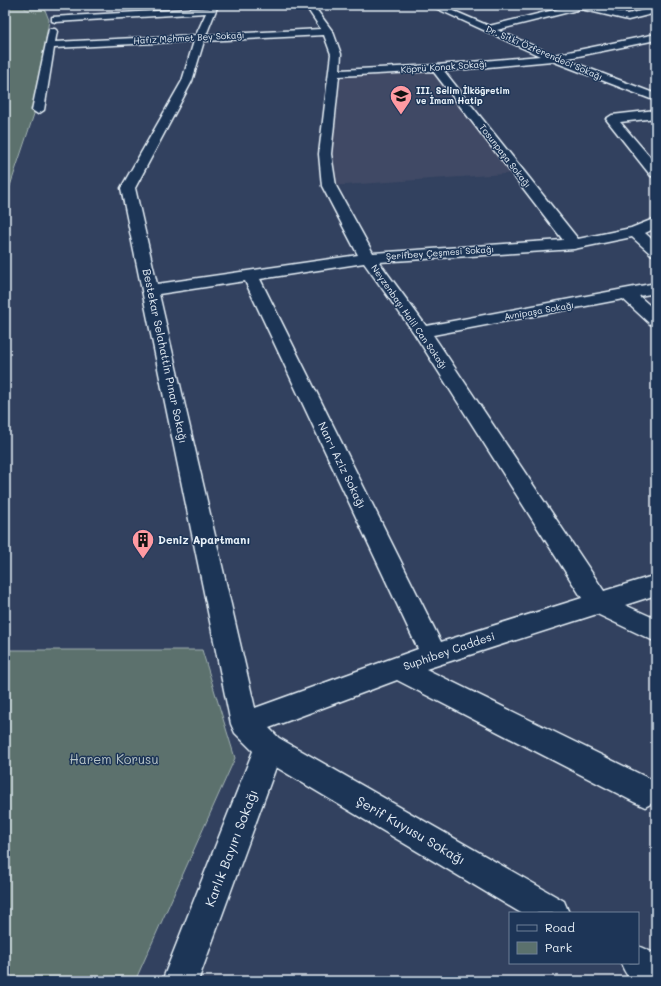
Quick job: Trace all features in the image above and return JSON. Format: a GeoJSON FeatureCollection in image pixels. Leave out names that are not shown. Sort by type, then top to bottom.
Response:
{"type":"FeatureCollection","features":[{"type":"Feature","properties":{"kind":"street","name":"Neyzenbaşı Halil Can Sokağı"},"geometry":{"type":"LineString","coordinates":[[309,5],[328,32],[336,54],[325,154],[329,186],[368,258],[422,332],[598,602]]}},
{"type":"Feature","properties":{"kind":"street","name":"Dr. Sıtkı Özferendeci Sokağı"},"geometry":{"type":"LineString","coordinates":[[434,5],[553,58],[629,89],[656,98]]}},
{"type":"Feature","properties":{"kind":"street"},"geometry":{"type":"LineString","coordinates":[[489,29],[582,6],[628,17],[656,10]]}},
{"type":"Feature","properties":{"kind":"street"},"geometry":{"type":"LineString","coordinates":[[38,110],[53,15],[213,8]]}},
{"type":"Feature","properties":{"kind":"street","name":"Bestekar Selahattin Pınar Sokağı"},"geometry":{"type":"LineString","coordinates":[[213,8],[200,38],[187,81],[128,188],[245,724]]}},
{"type":"Feature","properties":{"kind":"street","name":"Hafız Mehmet Bey Sokağı"},"geometry":{"type":"LineString","coordinates":[[49,45],[328,32]]}},
{"type":"Feature","properties":{"kind":"street","name":"Köprü Konak Sokağı"},"geometry":{"type":"LineString","coordinates":[[335,73],[436,68],[553,58],[656,37]]}},
{"type":"Feature","properties":{"kind":"street","name":"Tosunpaşa Sokağı"},"geometry":{"type":"LineString","coordinates":[[436,68],[574,244]]}},
{"type":"Feature","properties":{"kind":"street"},"geometry":{"type":"LineString","coordinates":[[629,89],[649,85]]}},
{"type":"Feature","properties":{"kind":"street"},"geometry":{"type":"LineString","coordinates":[[656,114],[612,119],[656,173]]}},
{"type":"Feature","properties":{"kind":"street","name":"Şerifbey Çeşmesi Sokağı"},"geometry":{"type":"LineString","coordinates":[[151,290],[368,258],[574,244],[635,232],[656,222]]}},
{"type":"Feature","properties":{"kind":"street"},"geometry":{"type":"LineString","coordinates":[[635,232],[656,251]]}},
{"type":"Feature","properties":{"kind":"street","name":"Nan-ı Aziz Sokağı"},"geometry":{"type":"LineString","coordinates":[[250,275],[434,655]]}},
{"type":"Feature","properties":{"kind":"street","name":"Avnipaşa Sokağı"},"geometry":{"type":"LineString","coordinates":[[422,332],[628,295],[656,288]]}},
{"type":"Feature","properties":{"kind":"street"},"geometry":{"type":"LineString","coordinates":[[628,295],[656,320]]}},
{"type":"Feature","properties":{"kind":"street","name":"Suphibey Caddesi"},"geometry":{"type":"LineString","coordinates":[[245,724],[434,655],[598,602],[656,585]]}},
{"type":"Feature","properties":{"kind":"street"},"geometry":{"type":"LineString","coordinates":[[598,602],[656,631]]}},
{"type":"Feature","properties":{"kind":"street"},"geometry":{"type":"LineString","coordinates":[[398,668],[644,792]]}},
{"type":"Feature","properties":{"kind":"street"},"geometry":{"type":"LineString","coordinates":[[245,724],[269,747]]}},
{"type":"Feature","properties":{"kind":"street","name":"Şerif Kuyusu Sokağı"},"geometry":{"type":"LineString","coordinates":[[269,747],[550,912]]}},
{"type":"Feature","properties":{"kind":"street","name":"Karlık Bayırı Sokağı"},"geometry":{"type":"LineString","coordinates":[[180,981],[269,747]]}},
{"type":"Feature","properties":{"kind":"street"},"geometry":{"type":"LineString","coordinates":[[639,964],[656,974]]}},
{"type":"Feature","properties":{"kind":"shaded area","name":"III. Selim İlköğretim ve İmam Hatip"},"geometry":{"type":"Polygon","coordinates":[[[436,68],[519,173],[329,186],[335,73],[436,68]]]}},
{"type":"Feature","properties":{"kind":"green space"},"geometry":{"type":"Polygon","coordinates":[[[5,5],[43,5],[49,20],[34,114],[5,201],[5,5]]]}},
{"type":"Feature","properties":{"kind":"green space","name":"Harem Korusu"},"geometry":{"type":"Polygon","coordinates":[[[5,650],[202,650],[235,758],[135,981],[5,981],[5,650]]]}},
{"type":"Feature","properties":{"kind":"place","name":"III. Selim İlköğretim ve İmam Hatip"},"geometry":{"type":"Point","coordinates":[401,116]}},
{"type":"Feature","properties":{"kind":"place","name":"Deniz Apartmanı"},"geometry":{"type":"Point","coordinates":[143,560]}}]}
